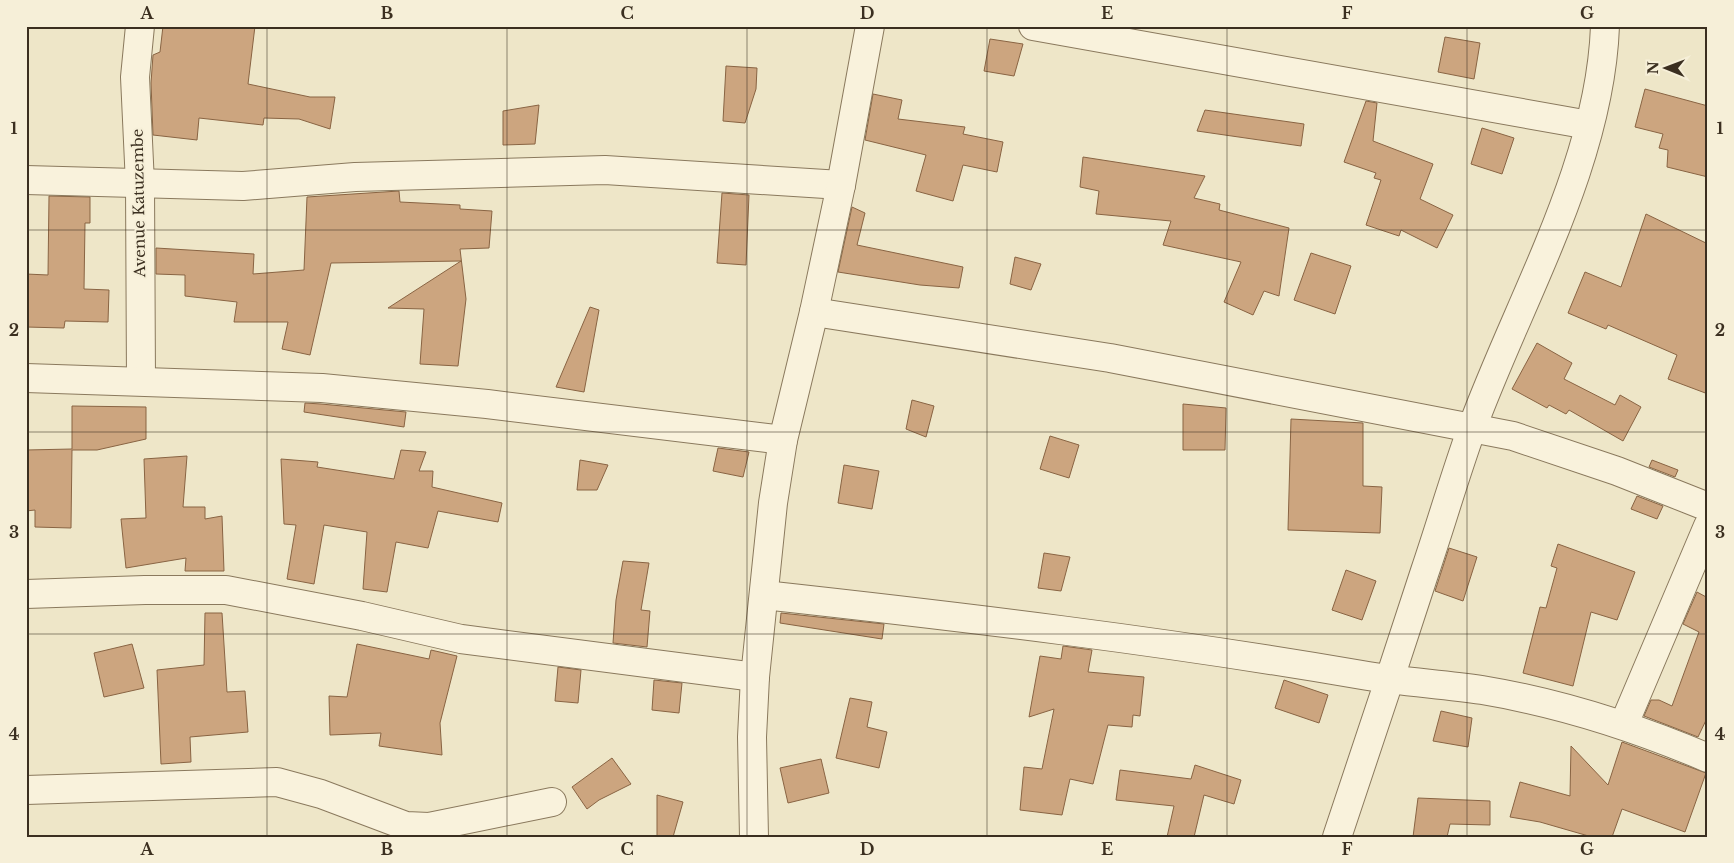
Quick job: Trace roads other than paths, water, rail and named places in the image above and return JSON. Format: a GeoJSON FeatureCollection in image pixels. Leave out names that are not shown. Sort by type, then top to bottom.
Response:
{"type":"FeatureCollection","features":[{"type":"Feature","properties":{"kind":"street","name":"Avenue Katuzembe"},"geometry":{"type":"LineString","coordinates":[[140,26],[136,77],[140,184],[141,381]]}},
{"type":"Feature","properties":{"kind":"street"},"geometry":{"type":"LineString","coordinates":[[754,837],[752,746],[755,677],[773,504],[783,440],[814,312],[841,185],[870,26]]}},
{"type":"Feature","properties":{"kind":"street"},"geometry":{"type":"LineString","coordinates":[[1033,26],[1589,125]]}},
{"type":"Feature","properties":{"kind":"street"},"geometry":{"type":"LineString","coordinates":[[1337,837],[1472,428],[1537,276],[1566,200],[1589,125],[1599,78],[1605,26]]}},
{"type":"Feature","properties":{"kind":"street"},"geometry":{"type":"LineString","coordinates":[[26,180],[243,186],[365,177],[606,170],[841,185]]}},
{"type":"Feature","properties":{"kind":"street"},"geometry":{"type":"LineString","coordinates":[[814,312],[1110,358],[1513,436],[1549,447],[1708,507]]}},
{"type":"Feature","properties":{"kind":"street"},"geometry":{"type":"LineString","coordinates":[[26,378],[332,389],[487,404],[783,440]]}},
{"type":"Feature","properties":{"kind":"street"},"geometry":{"type":"LineString","coordinates":[[1624,724],[1708,526]]}},
{"type":"Feature","properties":{"kind":"street"},"geometry":{"type":"LineString","coordinates":[[26,594],[145,590],[226,590],[362,616],[461,639],[755,677]]}},
{"type":"Feature","properties":{"kind":"street"},"geometry":{"type":"LineString","coordinates":[[764,595],[908,611],[1234,654],[1390,680],[1481,690],[1561,707],[1624,724],[1708,758]]}},
{"type":"Feature","properties":{"kind":"street"},"geometry":{"type":"LineString","coordinates":[[26,790],[277,782],[321,794],[377,817],[406,826],[429,826],[552,802]]}}]}
